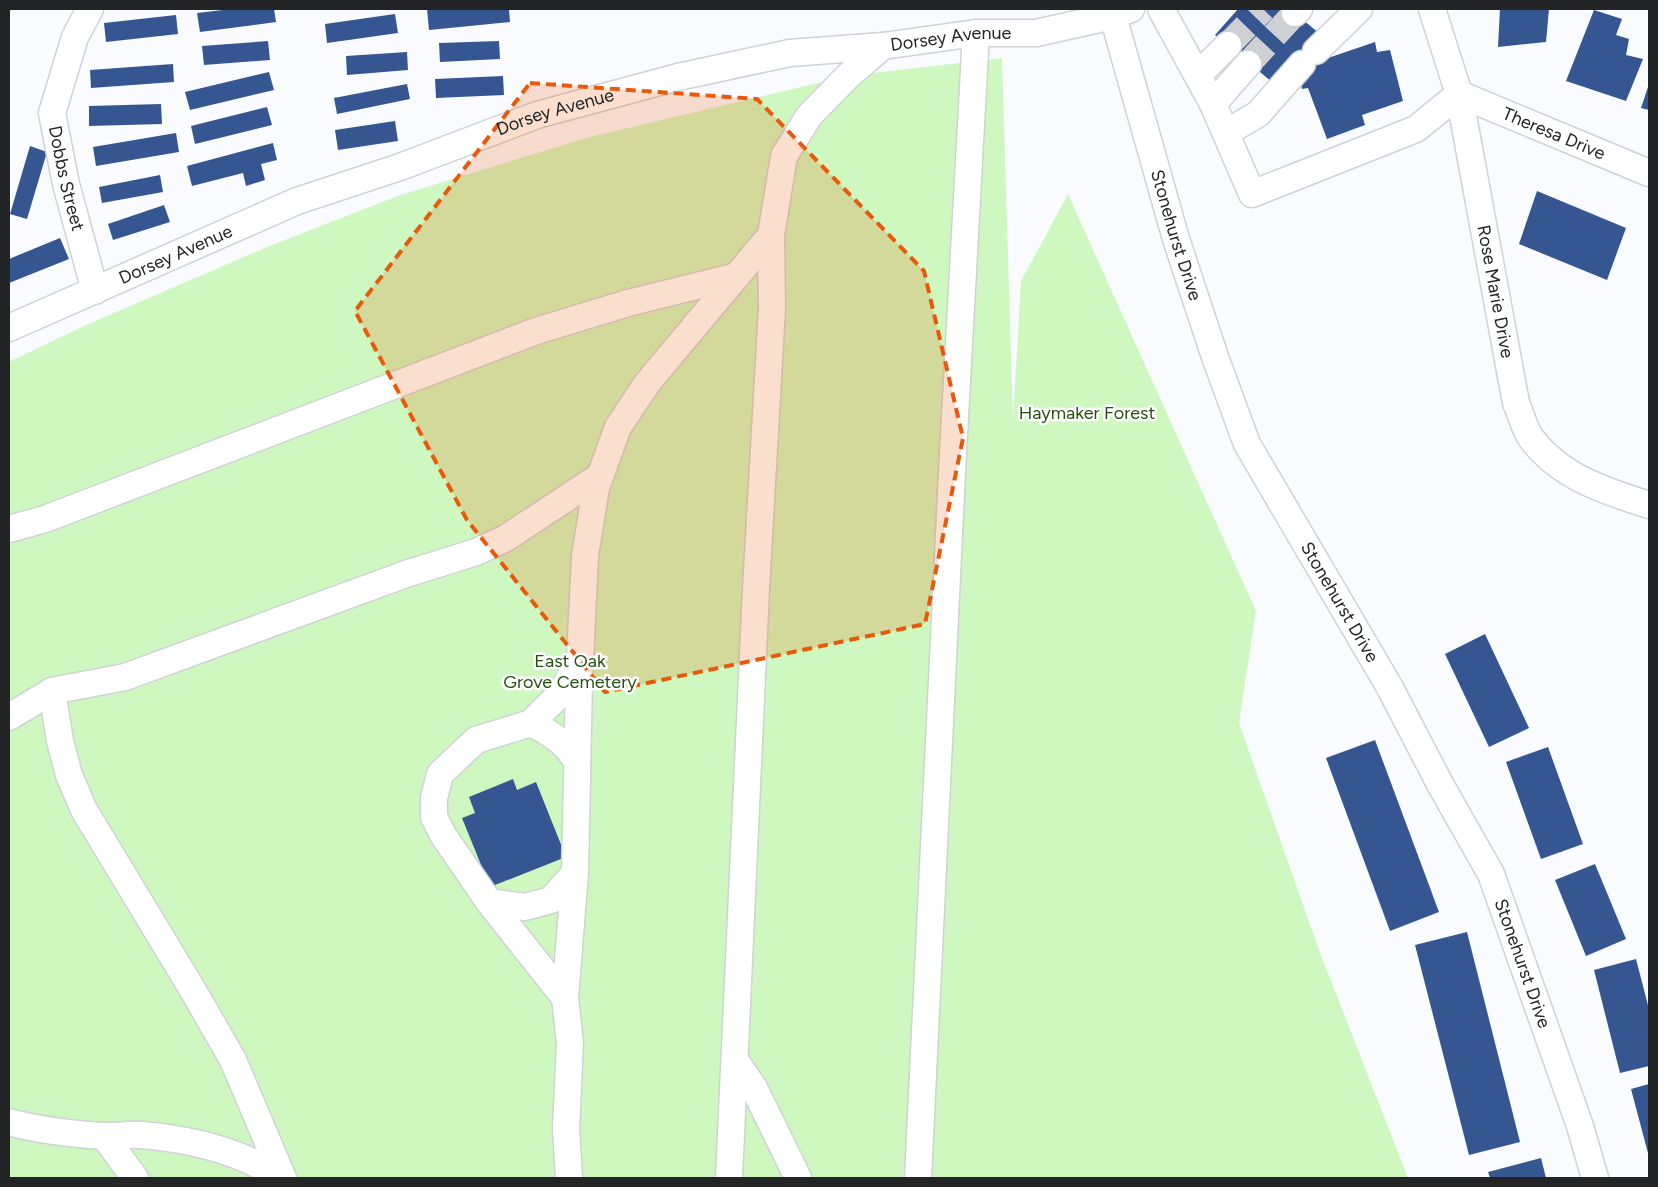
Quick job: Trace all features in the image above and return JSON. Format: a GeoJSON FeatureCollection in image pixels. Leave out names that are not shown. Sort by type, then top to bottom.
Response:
{"type":"FeatureCollection","features":[{"type":"Feature","properties":{"kind":"street","name":"Dobbs Street"},"geometry":{"type":"LineString","coordinates":[[90,9],[75,38],[52,113],[66,184],[95,291]]}},
{"type":"Feature","properties":{"kind":"street"},"geometry":{"type":"LineString","coordinates":[[1161,9],[1227,132],[1252,194],[1416,129],[1459,94]]}},
{"type":"Feature","properties":{"kind":"street","name":"Rose Marie Drive"},"geometry":{"type":"LineString","coordinates":[[1432,9],[1459,94],[1516,402],[1531,437],[1562,469],[1603,490],[1649,505]]}},
{"type":"Feature","properties":{"kind":"street"},"geometry":{"type":"LineString","coordinates":[[1227,132],[1258,114],[1309,57],[1355,10]]}},
{"type":"Feature","properties":{"kind":"street","name":"Dorsey Avenue"},"geometry":{"type":"LineString","coordinates":[[9,328],[297,201],[400,167],[537,115],[678,77],[790,53],[883,46],[976,33],[1036,33],[1122,12]]}},
{"type":"Feature","properties":{"kind":"street","name":"Stonehurst Drive"},"geometry":{"type":"LineString","coordinates":[[1122,12],[1176,239],[1215,357],[1248,444],[1385,677],[1440,784],[1491,874],[1580,1126],[1595,1178]]}},
{"type":"Feature","properties":{"kind":"street"},"geometry":{"type":"LineString","coordinates":[[918,1178],[949,531],[976,33]]}},
{"type":"Feature","properties":{"kind":"street"},"geometry":{"type":"LineString","coordinates":[[1198,75],[1228,45]]}},
{"type":"Feature","properties":{"kind":"street"},"geometry":{"type":"LineString","coordinates":[[729,1178],[756,589],[772,308],[770,235],[784,156],[809,116],[848,76],[883,46]]}},
{"type":"Feature","properties":{"kind":"street"},"geometry":{"type":"LineString","coordinates":[[1213,104],[1248,64]]}},
{"type":"Feature","properties":{"kind":"street","name":"Theresa Drive"},"geometry":{"type":"LineString","coordinates":[[1459,94],[1649,173]]}},
{"type":"Feature","properties":{"kind":"street"},"geometry":{"type":"LineString","coordinates":[[569,1178],[566,1129],[570,1043],[565,998],[575,873],[576,762],[585,556],[596,488],[618,427],[648,382],[770,235]]}},
{"type":"Feature","properties":{"kind":"street"},"geometry":{"type":"LineString","coordinates":[[9,529],[45,519],[536,332],[628,303],[737,276]]}},
{"type":"Feature","properties":{"kind":"street"},"geometry":{"type":"LineString","coordinates":[[9,717],[52,691],[125,677],[397,578],[476,552],[506,538],[600,476]]}},
{"type":"Feature","properties":{"kind":"street"},"geometry":{"type":"LineString","coordinates":[[565,998],[490,902],[443,835],[434,817],[434,798],[440,774],[476,740],[530,723],[562,692],[573,675],[580,655]]}},
{"type":"Feature","properties":{"kind":"street"},"geometry":{"type":"LineString","coordinates":[[52,691],[60,741],[69,775],[84,810],[233,1060],[282,1178]]}},
{"type":"Feature","properties":{"kind":"street"},"geometry":{"type":"LineString","coordinates":[[530,723],[552,734],[569,748],[576,762]]}},
{"type":"Feature","properties":{"kind":"street"},"geometry":{"type":"LineString","coordinates":[[490,902],[525,907],[552,900],[575,873]]}},
{"type":"Feature","properties":{"kind":"street"},"geometry":{"type":"LineString","coordinates":[[735,1060],[754,1088],[798,1178]]}},
{"type":"Feature","properties":{"kind":"street"},"geometry":{"type":"LineString","coordinates":[[9,1122],[104,1136],[140,1134],[185,1142],[224,1151],[258,1163],[282,1178]]}},
{"type":"Feature","properties":{"kind":"street"},"geometry":{"type":"LineString","coordinates":[[104,1136],[136,1178]]}},
{"type":"Feature","properties":{"kind":"highlighted area"},"geometry":{"type":"Polygon","coordinates":[[[530,83],[757,99],[924,271],[963,438],[925,624],[605,692],[467,520],[355,311],[530,83]]]}},
{"type":"Feature","properties":{"kind":"green space","name":"East Oak Grove Cemetery"},"geometry":{"type":"Polygon","coordinates":[[[1002,58],[1013,420],[1021,281],[1068,194],[1256,611],[1239,723],[1319,950],[1408,1178],[9,1178],[9,362],[86,325],[267,247],[400,195],[590,137],[848,76],[1002,58]]]}},
{"type":"Feature","properties":{"kind":"building"},"geometry":{"type":"Polygon","coordinates":[[[231,9],[274,9],[276,22],[200,32],[197,13],[231,9]]]}},
{"type":"Feature","properties":{"kind":"building"},"geometry":{"type":"Polygon","coordinates":[[[427,9],[509,9],[510,22],[429,30],[427,9]]]}},
{"type":"Feature","properties":{"kind":"building"},"geometry":{"type":"Polygon","coordinates":[[[1238,9],[1290,9],[1320,34],[1328,58],[1375,42],[1377,52],[1390,50],[1403,101],[1362,115],[1365,125],[1327,139],[1308,88],[1302,89],[1299,73],[1277,86],[1215,35],[1238,9]]]}},
{"type":"Feature","properties":{"kind":"building"},"geometry":{"type":"Polygon","coordinates":[[[1500,9],[1549,9],[1546,42],[1498,47],[1500,9]]]}},
{"type":"Feature","properties":{"kind":"building"},"geometry":{"type":"Polygon","coordinates":[[[1594,10],[1622,19],[1616,35],[1629,39],[1626,55],[1643,59],[1626,101],[1566,81],[1594,10]]]}},
{"type":"Feature","properties":{"kind":"building"},"geometry":{"type":"Polygon","coordinates":[[[395,14],[398,33],[327,43],[325,24],[395,14]]]}},
{"type":"Feature","properties":{"kind":"building"},"geometry":{"type":"Polygon","coordinates":[[[176,15],[178,34],[106,42],[104,23],[176,15]]]}},
{"type":"Feature","properties":{"kind":"building"},"geometry":{"type":"Polygon","coordinates":[[[268,41],[270,60],[204,65],[202,46],[268,41]]]}},
{"type":"Feature","properties":{"kind":"building"},"geometry":{"type":"Polygon","coordinates":[[[499,41],[500,59],[440,62],[439,43],[499,41]]]}},
{"type":"Feature","properties":{"kind":"building"},"geometry":{"type":"Polygon","coordinates":[[[407,52],[408,70],[347,75],[346,56],[407,52]]]}},
{"type":"Feature","properties":{"kind":"building"},"geometry":{"type":"Polygon","coordinates":[[[173,64],[174,82],[91,88],[90,70],[173,64]]]}},
{"type":"Feature","properties":{"kind":"building"},"geometry":{"type":"Polygon","coordinates":[[[269,72],[274,90],[190,110],[185,92],[269,72]]]}},
{"type":"Feature","properties":{"kind":"building"},"geometry":{"type":"Polygon","coordinates":[[[503,76],[504,95],[436,98],[435,79],[503,76]]]}},
{"type":"Feature","properties":{"kind":"building"},"geometry":{"type":"Polygon","coordinates":[[[407,84],[410,99],[337,114],[334,98],[407,84]]]}},
{"type":"Feature","properties":{"kind":"building"},"geometry":{"type":"Polygon","coordinates":[[[1649,84],[1649,110],[1641,108],[1649,84]]]}},
{"type":"Feature","properties":{"kind":"building"},"geometry":{"type":"Polygon","coordinates":[[[161,104],[162,124],[89,126],[89,106],[161,104]]]}},
{"type":"Feature","properties":{"kind":"building"},"geometry":{"type":"Polygon","coordinates":[[[267,107],[272,125],[195,144],[191,126],[267,107]]]}},
{"type":"Feature","properties":{"kind":"building"},"geometry":{"type":"Polygon","coordinates":[[[395,121],[398,141],[338,150],[335,130],[395,121]]]}},
{"type":"Feature","properties":{"kind":"building"},"geometry":{"type":"Polygon","coordinates":[[[176,133],[179,152],[96,166],[93,147],[176,133]]]}},
{"type":"Feature","properties":{"kind":"building"},"geometry":{"type":"Polygon","coordinates":[[[273,143],[277,160],[261,164],[265,180],[246,186],[243,173],[192,186],[187,166],[273,143]]]}},
{"type":"Feature","properties":{"kind":"building"},"geometry":{"type":"Polygon","coordinates":[[[30,146],[47,152],[27,219],[10,214],[30,146]]]}},
{"type":"Feature","properties":{"kind":"building"},"geometry":{"type":"Polygon","coordinates":[[[160,175],[163,192],[102,203],[99,187],[160,175]]]}},
{"type":"Feature","properties":{"kind":"building"},"geometry":{"type":"Polygon","coordinates":[[[1537,191],[1626,228],[1607,280],[1519,244],[1537,191]]]}},
{"type":"Feature","properties":{"kind":"building"},"geometry":{"type":"Polygon","coordinates":[[[164,205],[170,222],[113,240],[108,224],[164,205]]]}},
{"type":"Feature","properties":{"kind":"building"},"geometry":{"type":"Polygon","coordinates":[[[60,238],[69,259],[9,283],[9,259],[60,238]]]}},
{"type":"Feature","properties":{"kind":"building"},"geometry":{"type":"Polygon","coordinates":[[[1485,634],[1529,728],[1489,747],[1445,654],[1485,634]]]}},
{"type":"Feature","properties":{"kind":"building"},"geometry":{"type":"Polygon","coordinates":[[[1375,740],[1439,912],[1390,931],[1326,758],[1375,740]]]}},
{"type":"Feature","properties":{"kind":"building"},"geometry":{"type":"Polygon","coordinates":[[[1548,747],[1583,844],[1541,859],[1506,762],[1548,747]]]}},
{"type":"Feature","properties":{"kind":"building"},"geometry":{"type":"Polygon","coordinates":[[[513,779],[517,790],[536,782],[566,857],[490,887],[462,818],[475,813],[469,797],[513,779]]]}},
{"type":"Feature","properties":{"kind":"building"},"geometry":{"type":"Polygon","coordinates":[[[1595,864],[1626,939],[1586,956],[1555,880],[1595,864]]]}},
{"type":"Feature","properties":{"kind":"building"},"geometry":{"type":"Polygon","coordinates":[[[1467,932],[1520,1142],[1469,1155],[1415,945],[1467,932]]]}},
{"type":"Feature","properties":{"kind":"building"},"geometry":{"type":"Polygon","coordinates":[[[1636,959],[1649,1009],[1649,1066],[1620,1073],[1594,970],[1636,959]]]}},
{"type":"Feature","properties":{"kind":"building"},"geometry":{"type":"Polygon","coordinates":[[[1649,1084],[1649,1157],[1631,1089],[1649,1084]]]}},
{"type":"Feature","properties":{"kind":"building"},"geometry":{"type":"Polygon","coordinates":[[[1541,1158],[1546,1178],[1490,1178],[1488,1172],[1541,1158]]]}},
{"type":"Feature","properties":{"kind":"tunnel"},"geometry":{"type":"LineString","coordinates":[[1228,45],[1263,9]]}},
{"type":"Feature","properties":{"kind":"tunnel"},"geometry":{"type":"LineString","coordinates":[[1248,64],[1295,13]]}},
{"type":"Feature","properties":{"kind":"park label","name":"Haymaker Forest"},"geometry":{"type":"Point","coordinates":[1087,413]}}]}
